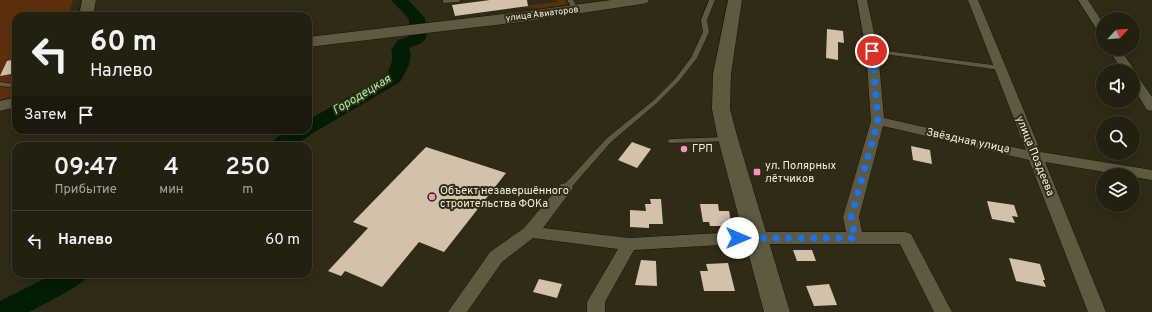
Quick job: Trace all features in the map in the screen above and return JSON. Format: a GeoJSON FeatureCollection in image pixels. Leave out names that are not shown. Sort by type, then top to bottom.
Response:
{"type":"FeatureCollection","features":[{"type":"Feature","properties":{"kind":"street"},"geometry":{"type":"LineString","coordinates":[[87,12],[89,0]]}},
{"type":"Feature","properties":{"kind":"street","name":"улица Авиаторов"},"geometry":{"type":"LineString","coordinates":[[312,42],[442,26],[573,5],[642,0]]}},
{"type":"Feature","properties":{"kind":"street"},"geometry":{"type":"LineString","coordinates":[[735,0],[722,74],[721,110],[777,312]]}},
{"type":"Feature","properties":{"kind":"street"},"geometry":{"type":"LineString","coordinates":[[855,238],[851,217],[878,121],[872,51],[862,0]]}},
{"type":"Feature","properties":{"kind":"street","name":"улица Поздеева"},"geometry":{"type":"LineString","coordinates":[[973,0],[1097,312]]}},
{"type":"Feature","properties":{"kind":"street"},"geometry":{"type":"LineString","coordinates":[[1083,0],[1096,20]]}},
{"type":"Feature","properties":{"kind":"street"},"geometry":{"type":"LineString","coordinates":[[1140,89],[1152,107]]}},
{"type":"Feature","properties":{"kind":"street"},"geometry":{"type":"LineString","coordinates":[[0,106],[12,103]]}},
{"type":"Feature","properties":{"kind":"street","name":"Звёздная улица"},"geometry":{"type":"LineString","coordinates":[[878,121],[1034,156],[1152,176]]}},
{"type":"Feature","properties":{"kind":"street"},"geometry":{"type":"LineString","coordinates":[[458,312],[496,257],[530,232],[566,188]]}},
{"type":"Feature","properties":{"kind":"street"},"geometry":{"type":"LineString","coordinates":[[530,232],[630,244],[756,238],[904,238],[943,312]]}},
{"type":"Feature","properties":{"kind":"street"},"geometry":{"type":"LineString","coordinates":[[596,312],[596,302],[630,244]]}},
{"type":"Feature","properties":{"kind":"lane"},"geometry":{"type":"LineString","coordinates":[[566,188],[609,140],[655,102],[677,80],[694,58],[706,32],[704,20],[712,0]]}},
{"type":"Feature","properties":{"kind":"lane"},"geometry":{"type":"LineString","coordinates":[[872,51],[1000,68]]}},
{"type":"Feature","properties":{"kind":"lane"},"geometry":{"type":"LineString","coordinates":[[0,84],[12,86]]}},
{"type":"Feature","properties":{"kind":"lane"},"geometry":{"type":"LineString","coordinates":[[670,142],[728,139]]}},
{"type":"Feature","properties":{"kind":"shaded area"},"geometry":{"type":"Polygon","coordinates":[[[0,0],[73,0],[69,12],[12,12],[12,96],[0,101],[0,0]]]}},
{"type":"Feature","properties":{"kind":"shaded area"},"geometry":{"type":"Polygon","coordinates":[[[557,0],[565,0],[568,4],[541,8],[516,7],[558,2],[557,0]]]}},
{"type":"Feature","properties":{"kind":"building"},"geometry":{"type":"Polygon","coordinates":[[[490,0],[527,0],[528,6],[455,16],[452,5],[490,0]]]}},
{"type":"Feature","properties":{"kind":"building"},"geometry":{"type":"Polygon","coordinates":[[[827,29],[843,31],[844,43],[838,42],[838,60],[826,58],[827,29]]]}},
{"type":"Feature","properties":{"kind":"building"},"geometry":{"type":"Polygon","coordinates":[[[12,60],[12,72],[11,74],[0,76],[7,61],[12,60]]]}},
{"type":"Feature","properties":{"kind":"building"},"geometry":{"type":"Polygon","coordinates":[[[632,142],[651,149],[637,168],[618,160],[632,142]]]}},
{"type":"Feature","properties":{"kind":"building"},"geometry":{"type":"Polygon","coordinates":[[[911,146],[930,150],[932,164],[913,160],[911,146]]]}},
{"type":"Feature","properties":{"kind":"building","name":"Объект незавершённого строительства ФОКа"},"geometry":{"type":"Polygon","coordinates":[[[426,147],[506,173],[444,252],[419,242],[382,287],[345,271],[341,276],[328,271],[368,228],[353,222],[426,147]]]}},
{"type":"Feature","properties":{"kind":"building"},"geometry":{"type":"Polygon","coordinates":[[[650,199],[661,199],[663,224],[649,224],[649,228],[630,227],[630,210],[646,211],[645,204],[651,204],[650,199]]]}},
{"type":"Feature","properties":{"kind":"building"},"geometry":{"type":"Polygon","coordinates":[[[987,201],[1014,205],[1018,217],[1012,216],[1015,223],[992,219],[987,201]]]}},
{"type":"Feature","properties":{"kind":"building"},"geometry":{"type":"Polygon","coordinates":[[[700,204],[718,204],[719,211],[729,211],[732,226],[710,226],[709,222],[703,222],[700,204]]]}},
{"type":"Feature","properties":{"kind":"building"},"geometry":{"type":"Polygon","coordinates":[[[793,250],[812,250],[816,261],[797,261],[793,250]]]}},
{"type":"Feature","properties":{"kind":"building"},"geometry":{"type":"Polygon","coordinates":[[[1009,258],[1040,264],[1046,287],[1016,281],[1009,258]]]}},
{"type":"Feature","properties":{"kind":"building"},"geometry":{"type":"Polygon","coordinates":[[[641,260],[656,261],[657,286],[635,285],[641,260]]]}},
{"type":"Feature","properties":{"kind":"building"},"geometry":{"type":"Polygon","coordinates":[[[728,263],[735,291],[704,291],[700,271],[708,271],[706,264],[728,263]]]}},
{"type":"Feature","properties":{"kind":"building"},"geometry":{"type":"Polygon","coordinates":[[[539,279],[562,284],[557,298],[533,292],[539,279]]]}},
{"type":"Feature","properties":{"kind":"building"},"geometry":{"type":"Polygon","coordinates":[[[829,284],[837,305],[814,306],[806,286],[829,284]]]}},
{"type":"Feature","properties":{"kind":"waterway","name":"Городецкая"},"geometry":{"type":"LineString","coordinates":[[312,126],[394,78],[400,65],[402,54],[400,50],[404,44],[418,39],[417,18],[399,0]]}},
{"type":"Feature","properties":{"kind":"waterway","name":"Городецкая"},"geometry":{"type":"LineString","coordinates":[[286,142],[298,134]]}},
{"type":"Feature","properties":{"kind":"waterway","name":"Городецкая"},"geometry":{"type":"LineString","coordinates":[[4,312],[69,278]]}},
{"type":"Feature","properties":{"kind":"place","name":"ГРП"},"geometry":{"type":"Point","coordinates":[684,149]}},
{"type":"Feature","properties":{"kind":"place","name":"ул. Полярных лётчиков"},"geometry":{"type":"Point","coordinates":[757,172]}},
{"type":"Feature","properties":{"kind":"place","name":"Объект незавершённого строительства ФОКа"},"geometry":{"type":"Point","coordinates":[432,197]}},
{"type":"Feature","properties":{"kind":"route"},"geometry":{"type":"LineString","coordinates":[[738,238],[855,238],[851,217],[878,121],[872,51]]}}]}
